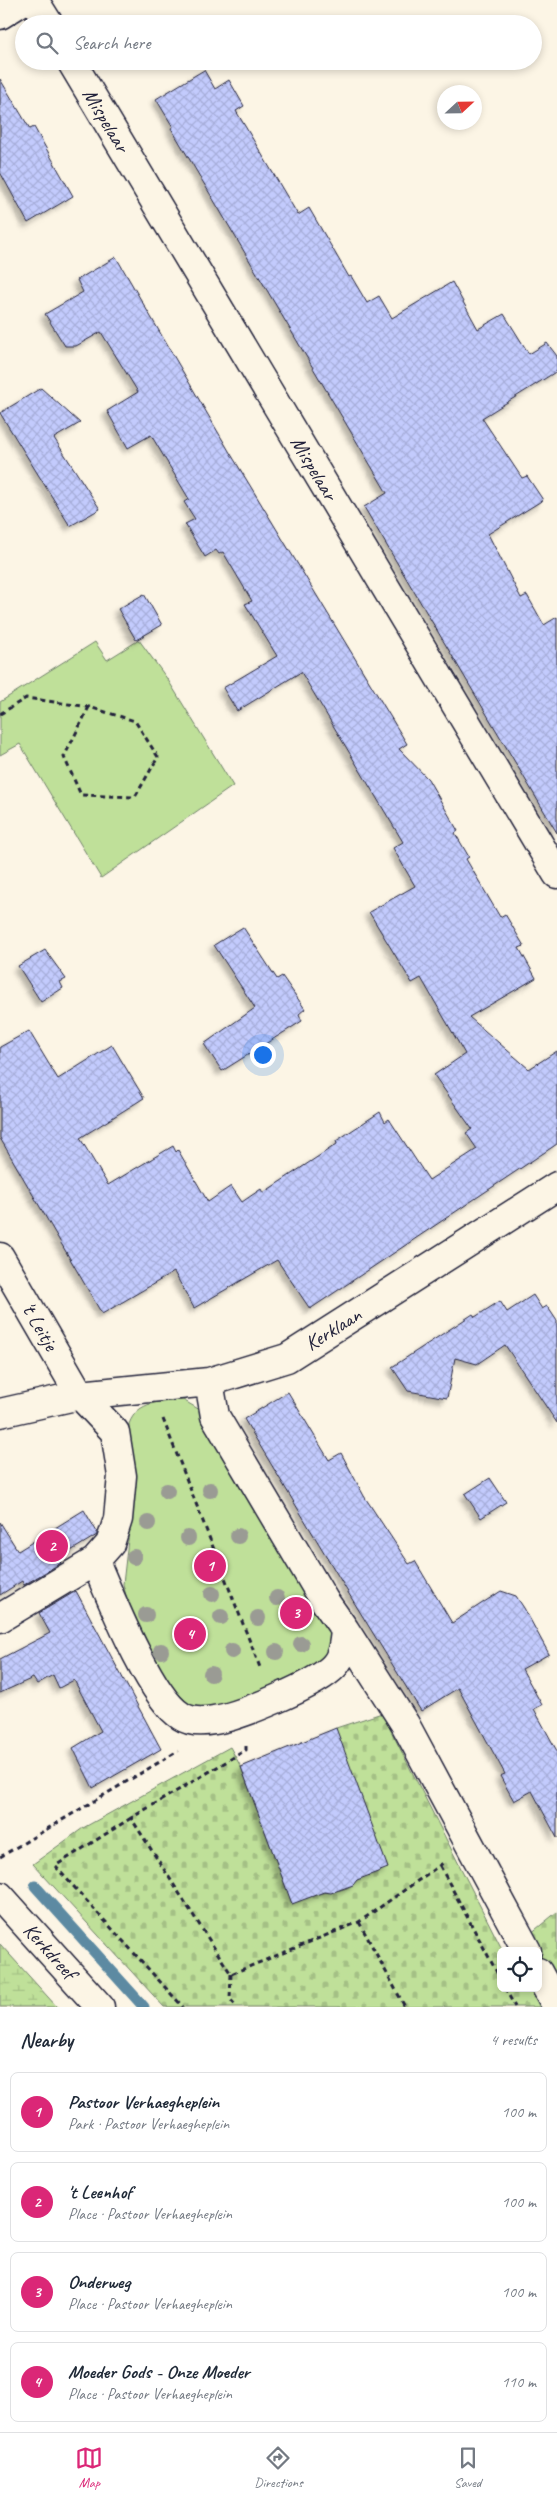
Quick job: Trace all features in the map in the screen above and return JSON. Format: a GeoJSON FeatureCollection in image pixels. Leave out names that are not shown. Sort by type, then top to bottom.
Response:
{"type":"FeatureCollection","features":[{"type":"Feature","properties":{"kind":"street"},"geometry":{"type":"LineString","coordinates":[[0,16],[24,0]]}},
{"type":"Feature","properties":{"kind":"street"},"geometry":{"type":"LineString","coordinates":[[34,0],[43,15]]}},
{"type":"Feature","properties":{"kind":"street","name":"Mispelaar"},"geometry":{"type":"LineString","coordinates":[[76,70],[557,874]]}},
{"type":"Feature","properties":{"kind":"street","name":"Kerklaan"},"geometry":{"type":"LineString","coordinates":[[0,1413],[80,1395],[209,1382],[287,1358],[552,1198]]}},
{"type":"Feature","properties":{"kind":"street","name":"'t Leitje"},"geometry":{"type":"LineString","coordinates":[[0,1257],[80,1395],[115,1432],[122,1476],[118,1519],[110,1544],[95,1561],[0,1618]]}},
{"type":"Feature","properties":{"kind":"street"},"geometry":{"type":"LineString","coordinates":[[209,1382],[215,1416],[324,1600],[405,1724],[525,1947]]}},
{"type":"Feature","properties":{"kind":"street"},"geometry":{"type":"LineString","coordinates":[[95,1561],[133,1645],[160,1696],[181,1716],[194,1721],[216,1720],[273,1701],[319,1678],[335,1665],[342,1649],[345,1630]]}},
{"type":"Feature","properties":{"kind":"street","name":"Kerkdreef"},"geometry":{"type":"LineString","coordinates":[[0,1896],[100,2007]]}},
{"type":"Feature","properties":{"kind":"street"},"geometry":{"type":"LineString","coordinates":[[542,1979],[557,2007]]}},
{"type":"Feature","properties":{"kind":"path"},"geometry":{"type":"LineString","coordinates":[[0,714],[26,698],[89,707],[135,721],[158,757],[136,797],[81,795],[64,757],[89,707]]}},
{"type":"Feature","properties":{"kind":"path"},"geometry":{"type":"LineString","coordinates":[[160,1412],[262,1671]]}},
{"type":"Feature","properties":{"kind":"path"},"geometry":{"type":"LineString","coordinates":[[183,2007],[55,1866],[131,1818],[246,1750],[244,1710]]}},
{"type":"Feature","properties":{"kind":"path"},"geometry":{"type":"LineString","coordinates":[[0,1857],[193,1742],[194,1721]]}},
{"type":"Feature","properties":{"kind":"path"},"geometry":{"type":"LineString","coordinates":[[131,1818],[231,1974],[230,1999],[237,2007]]}},
{"type":"Feature","properties":{"kind":"path"},"geometry":{"type":"LineString","coordinates":[[231,1974],[359,1922],[469,1844]]}},
{"type":"Feature","properties":{"kind":"path"},"geometry":{"type":"LineString","coordinates":[[440,1866],[497,1973]]}},
{"type":"Feature","properties":{"kind":"path"},"geometry":{"type":"LineString","coordinates":[[359,1922],[405,2007]]}},
{"type":"Feature","properties":{"kind":"path"},"geometry":{"type":"LineString","coordinates":[[507,1992],[515,2007]]}},
{"type":"Feature","properties":{"kind":"green space"},"geometry":{"type":"Polygon","coordinates":[[[139,640],[168,680],[233,786],[101,878],[20,744],[0,755],[0,702],[95,642],[107,660],[139,640]]]}},
{"type":"Feature","properties":{"kind":"green space"},"geometry":{"type":"Polygon","coordinates":[[[183,1400],[200,1410],[329,1623],[330,1630],[326,1654],[314,1669],[205,1713],[196,1712],[159,1673],[131,1615],[123,1584],[133,1496],[129,1424],[138,1410],[144,1406],[159,1402],[183,1400]]]}},
{"type":"Feature","properties":{"kind":"green space"},"geometry":{"type":"Polygon","coordinates":[[[382,1713],[501,1947],[497,1947],[497,1992],[542,1992],[542,1947],[514,1947],[557,1912],[557,2007],[164,2007],[33,1864],[83,1828],[230,1747],[241,1767],[292,1903],[318,1894],[345,1889],[357,1880],[336,1728],[382,1713]]]}},
{"type":"Feature","properties":{"kind":"green space"},"geometry":{"type":"Polygon","coordinates":[[[0,1944],[57,2007],[0,2007],[0,1944]]]}},
{"type":"Feature","properties":{"kind":"building"},"geometry":{"type":"Polygon","coordinates":[[[204,70],[215,89],[229,80],[244,106],[236,111],[298,215],[309,208],[349,277],[351,276],[367,303],[379,296],[392,318],[452,282],[478,329],[504,314],[529,354],[547,343],[557,356],[557,371],[482,418],[522,478],[527,476],[543,500],[488,534],[521,598],[527,595],[544,625],[557,617],[557,833],[364,507],[387,493],[171,128],[173,127],[156,99],[204,70]]]}},
{"type":"Feature","properties":{"kind":"building"},"geometry":{"type":"Polygon","coordinates":[[[0,79],[30,129],[34,127],[73,196],[28,223],[0,172],[0,79]]]}},
{"type":"Feature","properties":{"kind":"building"},"geometry":{"type":"Polygon","coordinates":[[[116,257],[229,451],[407,744],[399,749],[428,779],[458,831],[455,833],[469,857],[466,859],[500,917],[505,914],[524,946],[519,948],[536,978],[469,1017],[529,1069],[557,1051],[557,1144],[310,1309],[277,1260],[194,1308],[174,1272],[102,1314],[0,1138],[0,1047],[29,1031],[58,1079],[112,1045],[144,1098],[80,1138],[108,1185],[173,1146],[176,1152],[178,1150],[208,1202],[231,1186],[242,1202],[261,1189],[263,1193],[337,1144],[336,1141],[380,1112],[385,1122],[389,1119],[429,1180],[477,1149],[466,1133],[472,1129],[434,1075],[465,1054],[421,978],[412,983],[369,912],[415,886],[393,848],[403,842],[301,672],[237,711],[223,688],[277,656],[245,604],[252,601],[223,552],[219,554],[216,550],[205,557],[185,524],[195,519],[184,502],[189,499],[151,435],[128,448],[107,411],[138,392],[101,332],[76,346],[65,346],[45,314],[83,292],[77,280],[116,257]]]}},
{"type":"Feature","properties":{"kind":"building"},"geometry":{"type":"Polygon","coordinates":[[[41,388],[80,423],[54,438],[100,509],[70,526],[0,413],[41,388]]]}},
{"type":"Feature","properties":{"kind":"building"},"geometry":{"type":"Polygon","coordinates":[[[144,594],[162,625],[136,640],[118,609],[144,594]]]}},
{"type":"Feature","properties":{"kind":"building"},"geometry":{"type":"Polygon","coordinates":[[[243,927],[277,979],[282,976],[305,1009],[299,1014],[302,1021],[222,1071],[204,1044],[255,1008],[214,945],[243,927]]]}},
{"type":"Feature","properties":{"kind":"building"},"geometry":{"type":"Polygon","coordinates":[[[45,950],[66,979],[60,982],[63,988],[41,1002],[18,966],[45,950]]]}},
{"type":"Feature","properties":{"kind":"building"},"geometry":{"type":"Polygon","coordinates":[[[533,1295],[542,1309],[547,1306],[557,1321],[557,1423],[505,1345],[477,1364],[455,1358],[447,1398],[408,1391],[392,1367],[473,1314],[475,1317],[500,1301],[507,1312],[533,1295]]]}},
{"type":"Feature","properties":{"kind":"building"},"geometry":{"type":"Polygon","coordinates":[[[288,1392],[329,1460],[341,1453],[364,1496],[409,1564],[415,1561],[452,1623],[501,1591],[516,1596],[524,1608],[549,1654],[522,1669],[542,1705],[534,1709],[557,1751],[557,1838],[532,1791],[514,1801],[500,1776],[505,1774],[458,1688],[421,1711],[355,1604],[244,1419],[288,1392]]]}},
{"type":"Feature","properties":{"kind":"building"},"geometry":{"type":"Polygon","coordinates":[[[490,1478],[506,1502],[481,1518],[465,1494],[490,1478]]]}},
{"type":"Feature","properties":{"kind":"building"},"geometry":{"type":"Polygon","coordinates":[[[84,1510],[97,1535],[59,1558],[61,1563],[24,1585],[22,1581],[0,1595],[0,1522],[18,1551],[84,1510]]]}},
{"type":"Feature","properties":{"kind":"building"},"geometry":{"type":"Polygon","coordinates":[[[76,1591],[161,1749],[93,1788],[73,1748],[101,1731],[74,1680],[59,1688],[53,1675],[37,1684],[33,1678],[0,1693],[0,1659],[50,1633],[39,1613],[76,1591]]]}},
{"type":"Feature","properties":{"kind":"building"},"geometry":{"type":"Polygon","coordinates":[[[336,1728],[388,1868],[357,1880],[353,1885],[331,1893],[324,1892],[292,1904],[241,1767],[336,1728]]]}},
{"type":"Feature","properties":{"kind":"waterway"},"geometry":{"type":"LineString","coordinates":[[35,1886],[144,2007]]}},
{"type":"Feature","properties":{"kind":"place","name":"'t Leenhof"},"geometry":{"type":"Point","coordinates":[52,1546]}},
{"type":"Feature","properties":{"kind":"place","name":"Pastoor Verhaegheplein"},"geometry":{"type":"Point","coordinates":[210,1566]}},
{"type":"Feature","properties":{"kind":"place","name":"Onderweg"},"geometry":{"type":"Point","coordinates":[296,1613]}},
{"type":"Feature","properties":{"kind":"place","name":"Moeder Gods - Onze Moeder"},"geometry":{"type":"Point","coordinates":[190,1634]}}]}
